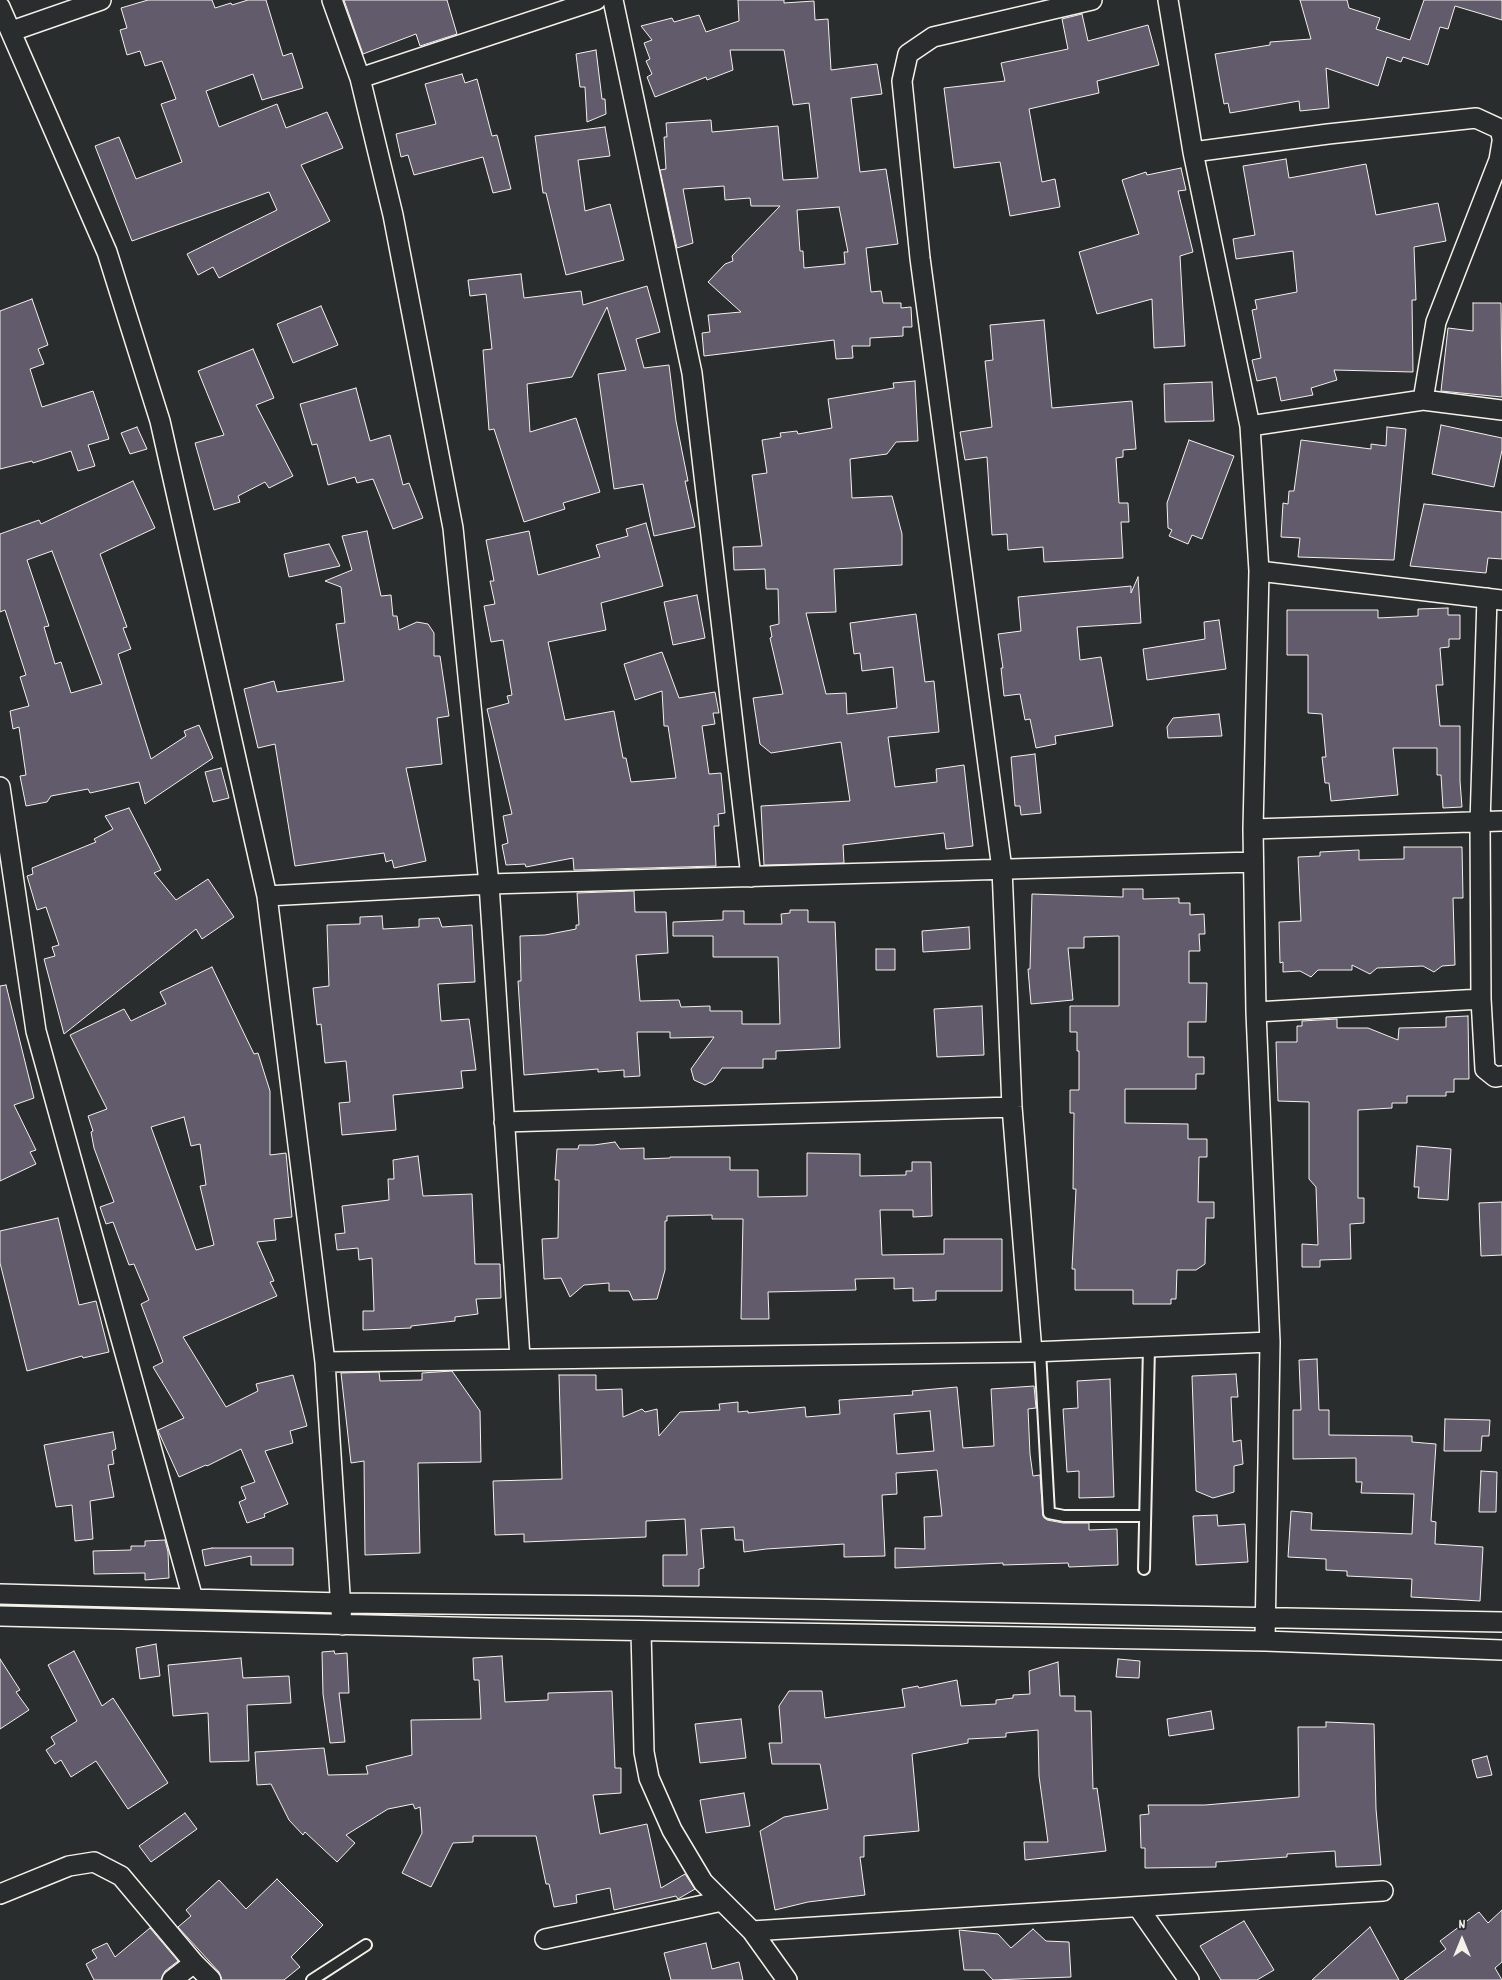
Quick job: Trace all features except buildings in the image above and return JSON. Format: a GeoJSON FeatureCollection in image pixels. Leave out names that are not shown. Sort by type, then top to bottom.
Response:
{"type":"FeatureCollection","features":[{"type":"Feature","properties":{"kind":"street"},"geometry":{"type":"LineString","coordinates":[[12,31],[101,0]]}},
{"type":"Feature","properties":{"kind":"street"},"geometry":{"type":"LineString","coordinates":[[332,0],[360,78],[393,215],[453,528],[489,884],[520,1358]]}},
{"type":"Feature","properties":{"kind":"street"},"geometry":{"type":"LineString","coordinates":[[360,78],[596,0]]}},
{"type":"Feature","properties":{"kind":"street"},"geometry":{"type":"LineString","coordinates":[[613,0],[692,372],[751,877]]}},
{"type":"Feature","properties":{"kind":"street"},"geometry":{"type":"LineString","coordinates":[[1036,1351],[1012,1107],[1002,870],[920,258],[902,81],[908,54],[933,37],[1092,0]]}},
{"type":"Feature","properties":{"kind":"street"},"geometry":{"type":"LineString","coordinates":[[1168,0],[1193,152],[1250,426],[1259,571],[1253,862],[1256,1012],[1270,1342],[1267,1619],[1265,1641]]}},
{"type":"Feature","properties":{"kind":"street"},"geometry":{"type":"LineString","coordinates":[[0,7],[107,252],[160,421],[267,896],[325,1362],[342,1625]]}},
{"type":"Feature","properties":{"kind":"street"},"geometry":{"type":"LineString","coordinates":[[1193,152],[1328,134],[1476,118],[1500,129],[1502,138]]}},
{"type":"Feature","properties":{"kind":"street"},"geometry":{"type":"LineString","coordinates":[[1423,400],[1436,322],[1499,160],[1502,142]]}},
{"type":"Feature","properties":{"kind":"street"},"geometry":{"type":"LineString","coordinates":[[1250,426],[1423,400],[1502,410]]}},
{"type":"Feature","properties":{"kind":"street"},"geometry":{"type":"LineString","coordinates":[[1259,571],[1495,599],[1480,823],[1481,999],[1485,1069],[1495,1077],[1502,1076]]}},
{"type":"Feature","properties":{"kind":"street"},"geometry":{"type":"LineString","coordinates":[[0,787],[36,1030],[194,1599]]}},
{"type":"Feature","properties":{"kind":"street"},"geometry":{"type":"LineString","coordinates":[[1253,829],[1502,821]]}},
{"type":"Feature","properties":{"kind":"street"},"geometry":{"type":"LineString","coordinates":[[267,896],[489,884],[1253,862]]}},
{"type":"Feature","properties":{"kind":"street"},"geometry":{"type":"LineString","coordinates":[[1256,1012],[1481,999]]}},
{"type":"Feature","properties":{"kind":"street"},"geometry":{"type":"LineString","coordinates":[[504,1122],[1012,1107]]}},
{"type":"Feature","properties":{"kind":"street"},"geometry":{"type":"LineString","coordinates":[[325,1362],[1036,1351],[1270,1342]]}},
{"type":"Feature","properties":{"kind":"street"},"geometry":{"type":"LineString","coordinates":[[0,1594],[342,1603],[637,1606],[1502,1622]]}},
{"type":"Feature","properties":{"kind":"street"},"geometry":{"type":"LineString","coordinates":[[0,1616],[342,1625],[1265,1641],[1502,1650]]}},
{"type":"Feature","properties":{"kind":"street"},"geometry":{"type":"LineString","coordinates":[[641,1630],[644,1752],[649,1778],[672,1830],[703,1882],[752,1931],[787,1980]]}},
{"type":"Feature","properties":{"kind":"street"},"geometry":{"type":"LineString","coordinates":[[0,1894],[69,1866],[94,1862],[122,1876],[210,1980]]}},
{"type":"Feature","properties":{"kind":"street"},"geometry":{"type":"LineString","coordinates":[[752,1931],[1383,1892]]}},
{"type":"Feature","properties":{"kind":"street"},"geometry":{"type":"LineString","coordinates":[[545,1939],[722,1900]]}},
{"type":"Feature","properties":{"kind":"street"},"geometry":{"type":"LineString","coordinates":[[1138,1907],[1189,1980]]}},
{"type":"Feature","properties":{"kind":"street"},"geometry":{"type":"LineString","coordinates":[[172,1980],[194,1963]]}},
{"type":"Feature","properties":{"kind":"lane"},"geometry":{"type":"LineString","coordinates":[[1144,1569],[1149,1347]]}},
{"type":"Feature","properties":{"kind":"lane"},"geometry":{"type":"LineString","coordinates":[[1036,1351],[1049,1512],[1064,1516],[1145,1516]]}},
{"type":"Feature","properties":{"kind":"lane"},"geometry":{"type":"LineString","coordinates":[[312,1980],[366,1945]]}}]}
